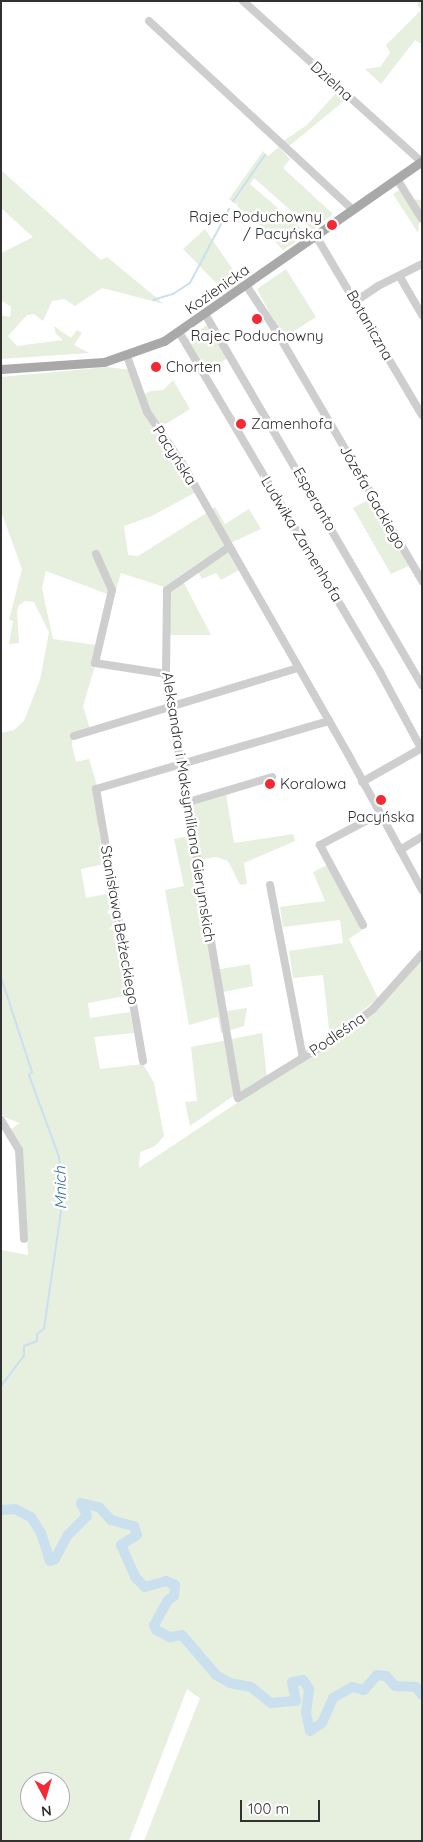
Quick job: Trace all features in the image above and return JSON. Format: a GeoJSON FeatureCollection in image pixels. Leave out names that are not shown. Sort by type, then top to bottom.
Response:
{"type":"FeatureCollection","features":[{"type":"Feature","properties":{"kind":"main road","name":"Kozienicka"},"geometry":{"type":"LineString","coordinates":[[1,369],[70,366],[128,356],[179,332],[422,162]]}},
{"type":"Feature","properties":{"kind":"street","name":"Dzielna"},"geometry":{"type":"LineString","coordinates":[[243,1],[422,162]]}},
{"type":"Feature","properties":{"kind":"street"},"geometry":{"type":"LineString","coordinates":[[149,21],[353,210]]}},
{"type":"Feature","properties":{"kind":"street"},"geometry":{"type":"LineString","coordinates":[[397,179],[422,219]]}},
{"type":"Feature","properties":{"kind":"street","name":"Botaniczna"},"geometry":{"type":"LineString","coordinates":[[316,236],[422,415]]}},
{"type":"Feature","properties":{"kind":"street"},"geometry":{"type":"LineString","coordinates":[[356,301],[384,282],[400,277],[422,264]]}},
{"type":"Feature","properties":{"kind":"street"},"geometry":{"type":"LineString","coordinates":[[400,277],[422,315]]}},
{"type":"Feature","properties":{"kind":"street","name":"Józefa Gackiego"},"geometry":{"type":"LineString","coordinates":[[246,285],[284,344],[422,581]]}},
{"type":"Feature","properties":{"kind":"street","name":"Esperanto"},"geometry":{"type":"LineString","coordinates":[[205,314],[422,685]]}},
{"type":"Feature","properties":{"kind":"street","name":"Ludwika Zamenhofa"},"geometry":{"type":"LineString","coordinates":[[179,332],[380,672],[421,748]]}},
{"type":"Feature","properties":{"kind":"street","name":"Pacyńska"},"geometry":{"type":"LineString","coordinates":[[128,356],[147,412],[182,462],[329,721],[422,890]]}},
{"type":"Feature","properties":{"kind":"street","name":"Aleksandra i Maksymiliana Gierymskich"},"geometry":{"type":"LineString","coordinates":[[229,547],[167,590],[166,674],[178,764],[238,1098]]}},
{"type":"Feature","properties":{"kind":"street"},"geometry":{"type":"LineString","coordinates":[[96,554],[112,590],[95,662],[166,674]]}},
{"type":"Feature","properties":{"kind":"street"},"geometry":{"type":"LineString","coordinates":[[74,736],[298,668]]}},
{"type":"Feature","properties":{"kind":"street"},"geometry":{"type":"LineString","coordinates":[[178,764],[329,721]]}},
{"type":"Feature","properties":{"kind":"street"},"geometry":{"type":"LineString","coordinates":[[362,782],[421,748]]}},
{"type":"Feature","properties":{"kind":"street","name":"Stanisława Bełżeckiego"},"geometry":{"type":"LineString","coordinates":[[143,1061],[96,789],[178,764]]}},
{"type":"Feature","properties":{"kind":"street"},"geometry":{"type":"LineString","coordinates":[[185,803],[272,777]]}},
{"type":"Feature","properties":{"kind":"street"},"geometry":{"type":"LineString","coordinates":[[362,925],[320,845],[379,814]]}},
{"type":"Feature","properties":{"kind":"street"},"geometry":{"type":"LineString","coordinates":[[400,850],[422,837]]}},
{"type":"Feature","properties":{"kind":"street"},"geometry":{"type":"LineString","coordinates":[[270,885],[303,1058]]}},
{"type":"Feature","properties":{"kind":"street","name":"Podleśna"},"geometry":{"type":"LineString","coordinates":[[238,1098],[303,1058],[373,1009],[422,954]]}},
{"type":"Feature","properties":{"kind":"street"},"geometry":{"type":"LineString","coordinates":[[1,1120],[4,1128],[19,1150],[24,1239]]}},
{"type":"Feature","properties":{"kind":"green space"},"geometry":{"type":"Polygon","coordinates":[[[419,1],[422,1],[422,44],[415,40],[381,84],[365,69],[380,67],[390,53],[386,45],[421,10],[417,4],[419,1]]]}},
{"type":"Feature","properties":{"kind":"green space"},"geometry":{"type":"Polygon","coordinates":[[[337,92],[350,101],[348,104],[344,101],[288,147],[282,142],[307,125],[337,92]]]}},
{"type":"Feature","properties":{"kind":"green space"},"geometry":{"type":"Polygon","coordinates":[[[279,147],[290,159],[283,168],[333,214],[313,230],[254,178],[250,184],[308,234],[283,250],[266,231],[229,199],[263,151],[268,156],[279,147]]]}},
{"type":"Feature","properties":{"kind":"green space"},"geometry":{"type":"Polygon","coordinates":[[[1,170],[101,260],[107,257],[164,304],[102,288],[75,306],[64,299],[52,301],[43,321],[34,314],[27,315],[8,336],[17,346],[63,340],[56,334],[54,326],[71,338],[77,330],[82,333],[74,345],[89,353],[1,359],[1,315],[10,317],[11,307],[1,300],[1,253],[33,237],[1,208],[1,170]]]}},
{"type":"Feature","properties":{"kind":"green space"},"geometry":{"type":"Polygon","coordinates":[[[400,190],[408,199],[422,200],[418,233],[393,194],[400,190]]]}},
{"type":"Feature","properties":{"kind":"green space"},"geometry":{"type":"Polygon","coordinates":[[[205,229],[242,283],[226,293],[183,249],[205,229]]]}},
{"type":"Feature","properties":{"kind":"green space"},"geometry":{"type":"Polygon","coordinates":[[[286,269],[316,317],[283,338],[257,289],[286,269]]]}},
{"type":"Feature","properties":{"kind":"green space"},"geometry":{"type":"Polygon","coordinates":[[[209,324],[228,358],[205,372],[186,338],[209,324]]]}},
{"type":"Feature","properties":{"kind":"green space"},"geometry":{"type":"Polygon","coordinates":[[[108,367],[130,370],[138,398],[151,391],[163,390],[173,380],[190,409],[156,430],[196,492],[152,516],[124,526],[128,555],[138,556],[208,512],[226,544],[164,587],[121,573],[114,596],[95,551],[110,595],[46,571],[42,588],[53,639],[96,645],[92,668],[95,666],[83,706],[90,729],[73,736],[72,745],[76,762],[89,759],[100,795],[105,823],[98,826],[105,864],[81,869],[86,898],[111,893],[113,901],[107,913],[115,916],[130,995],[88,1003],[90,1018],[130,1012],[134,1033],[94,1037],[100,1069],[143,1064],[154,1083],[164,1136],[155,1146],[140,1152],[139,1168],[375,1011],[422,957],[422,1841],[144,1841],[200,1698],[187,1689],[129,1841],[1,1841],[1,1250],[28,1255],[24,1184],[18,1144],[11,1129],[20,1123],[4,1117],[1,1112],[1,733],[14,730],[24,721],[40,680],[49,632],[34,602],[25,601],[19,605],[17,612],[19,643],[9,644],[13,621],[9,620],[22,569],[1,511],[1,377],[108,367]]]}},
{"type":"Feature","properties":{"kind":"green space"},"geometry":{"type":"Polygon","coordinates":[[[372,498],[411,565],[391,574],[353,508],[372,498]]]}},
{"type":"Feature","properties":{"kind":"green space"},"geometry":{"type":"Polygon","coordinates":[[[215,507],[225,524],[249,509],[261,529],[231,543],[212,509],[215,507]]]}},
{"type":"Feature","properties":{"kind":"green space"},"geometry":{"type":"Polygon","coordinates":[[[229,552],[239,570],[221,580],[216,573],[202,579],[198,572],[229,552]]]}},
{"type":"Feature","properties":{"kind":"green space"},"geometry":{"type":"Polygon","coordinates":[[[184,583],[211,635],[168,635],[168,595],[173,587],[184,583]]]}},
{"type":"Feature","properties":{"kind":"green space"},"geometry":{"type":"Polygon","coordinates":[[[226,794],[234,843],[293,834],[295,841],[244,863],[247,884],[240,885],[228,861],[216,857],[194,861],[215,970],[250,964],[253,986],[223,992],[227,1011],[247,1008],[244,1026],[221,1033],[218,1017],[189,1025],[165,890],[184,886],[174,839],[194,835],[189,805],[226,794]]]}},
{"type":"Feature","properties":{"kind":"green space"},"geometry":{"type":"Polygon","coordinates":[[[327,865],[362,930],[349,939],[378,998],[330,1038],[323,975],[293,978],[289,951],[343,943],[340,920],[283,927],[280,907],[325,901],[313,872],[327,865]]]}},
{"type":"Feature","properties":{"kind":"green space"},"geometry":{"type":"Polygon","coordinates":[[[262,1033],[267,1078],[243,1093],[242,1090],[190,1126],[185,1102],[197,1101],[191,1047],[262,1033]]]}},
{"type":"Feature","properties":{"kind":"waterway"},"geometry":{"type":"LineString","coordinates":[[233,201],[265,155]]}},
{"type":"Feature","properties":{"kind":"waterway"},"geometry":{"type":"LineString","coordinates":[[153,300],[173,294],[190,283],[229,209]]}},
{"type":"Feature","properties":{"kind":"waterway","name":"Mnich"},"geometry":{"type":"LineString","coordinates":[[1,1386],[24,1356],[24,1346],[37,1341],[37,1334],[44,1329],[62,1204],[59,1157],[29,1075],[32,1072],[2,980]]}},
{"type":"Feature","properties":{"kind":"waterway"},"geometry":{"type":"LineString","coordinates":[[1,1510],[15,1509],[31,1517],[41,1533],[50,1561],[55,1559],[68,1535],[87,1516],[81,1503],[99,1507],[111,1520],[134,1526],[137,1535],[121,1545],[135,1577],[145,1587],[166,1581],[175,1585],[174,1596],[168,1600],[154,1625],[156,1630],[170,1637],[182,1635],[216,1675],[230,1683],[251,1687],[271,1703],[296,1701],[292,1682],[303,1680],[309,1689],[306,1713],[310,1731],[322,1723],[333,1698],[352,1687],[364,1690],[377,1675],[386,1676],[395,1686],[416,1687],[422,1695]]}},
{"type":"Feature","properties":{"kind":"place","name":"Rajec Poduchowny / Pacyńska"},"geometry":{"type":"Point","coordinates":[332,225]}},
{"type":"Feature","properties":{"kind":"place","name":"Rajec Poduchowny"},"geometry":{"type":"Point","coordinates":[257,319]}},
{"type":"Feature","properties":{"kind":"place","name":"Chorten"},"geometry":{"type":"Point","coordinates":[156,367]}},
{"type":"Feature","properties":{"kind":"place","name":"Zamenhofa"},"geometry":{"type":"Point","coordinates":[241,424]}},
{"type":"Feature","properties":{"kind":"place","name":"Koralowa"},"geometry":{"type":"Point","coordinates":[270,784]}},
{"type":"Feature","properties":{"kind":"place","name":"Pacyńska"},"geometry":{"type":"Point","coordinates":[381,800]}}]}
